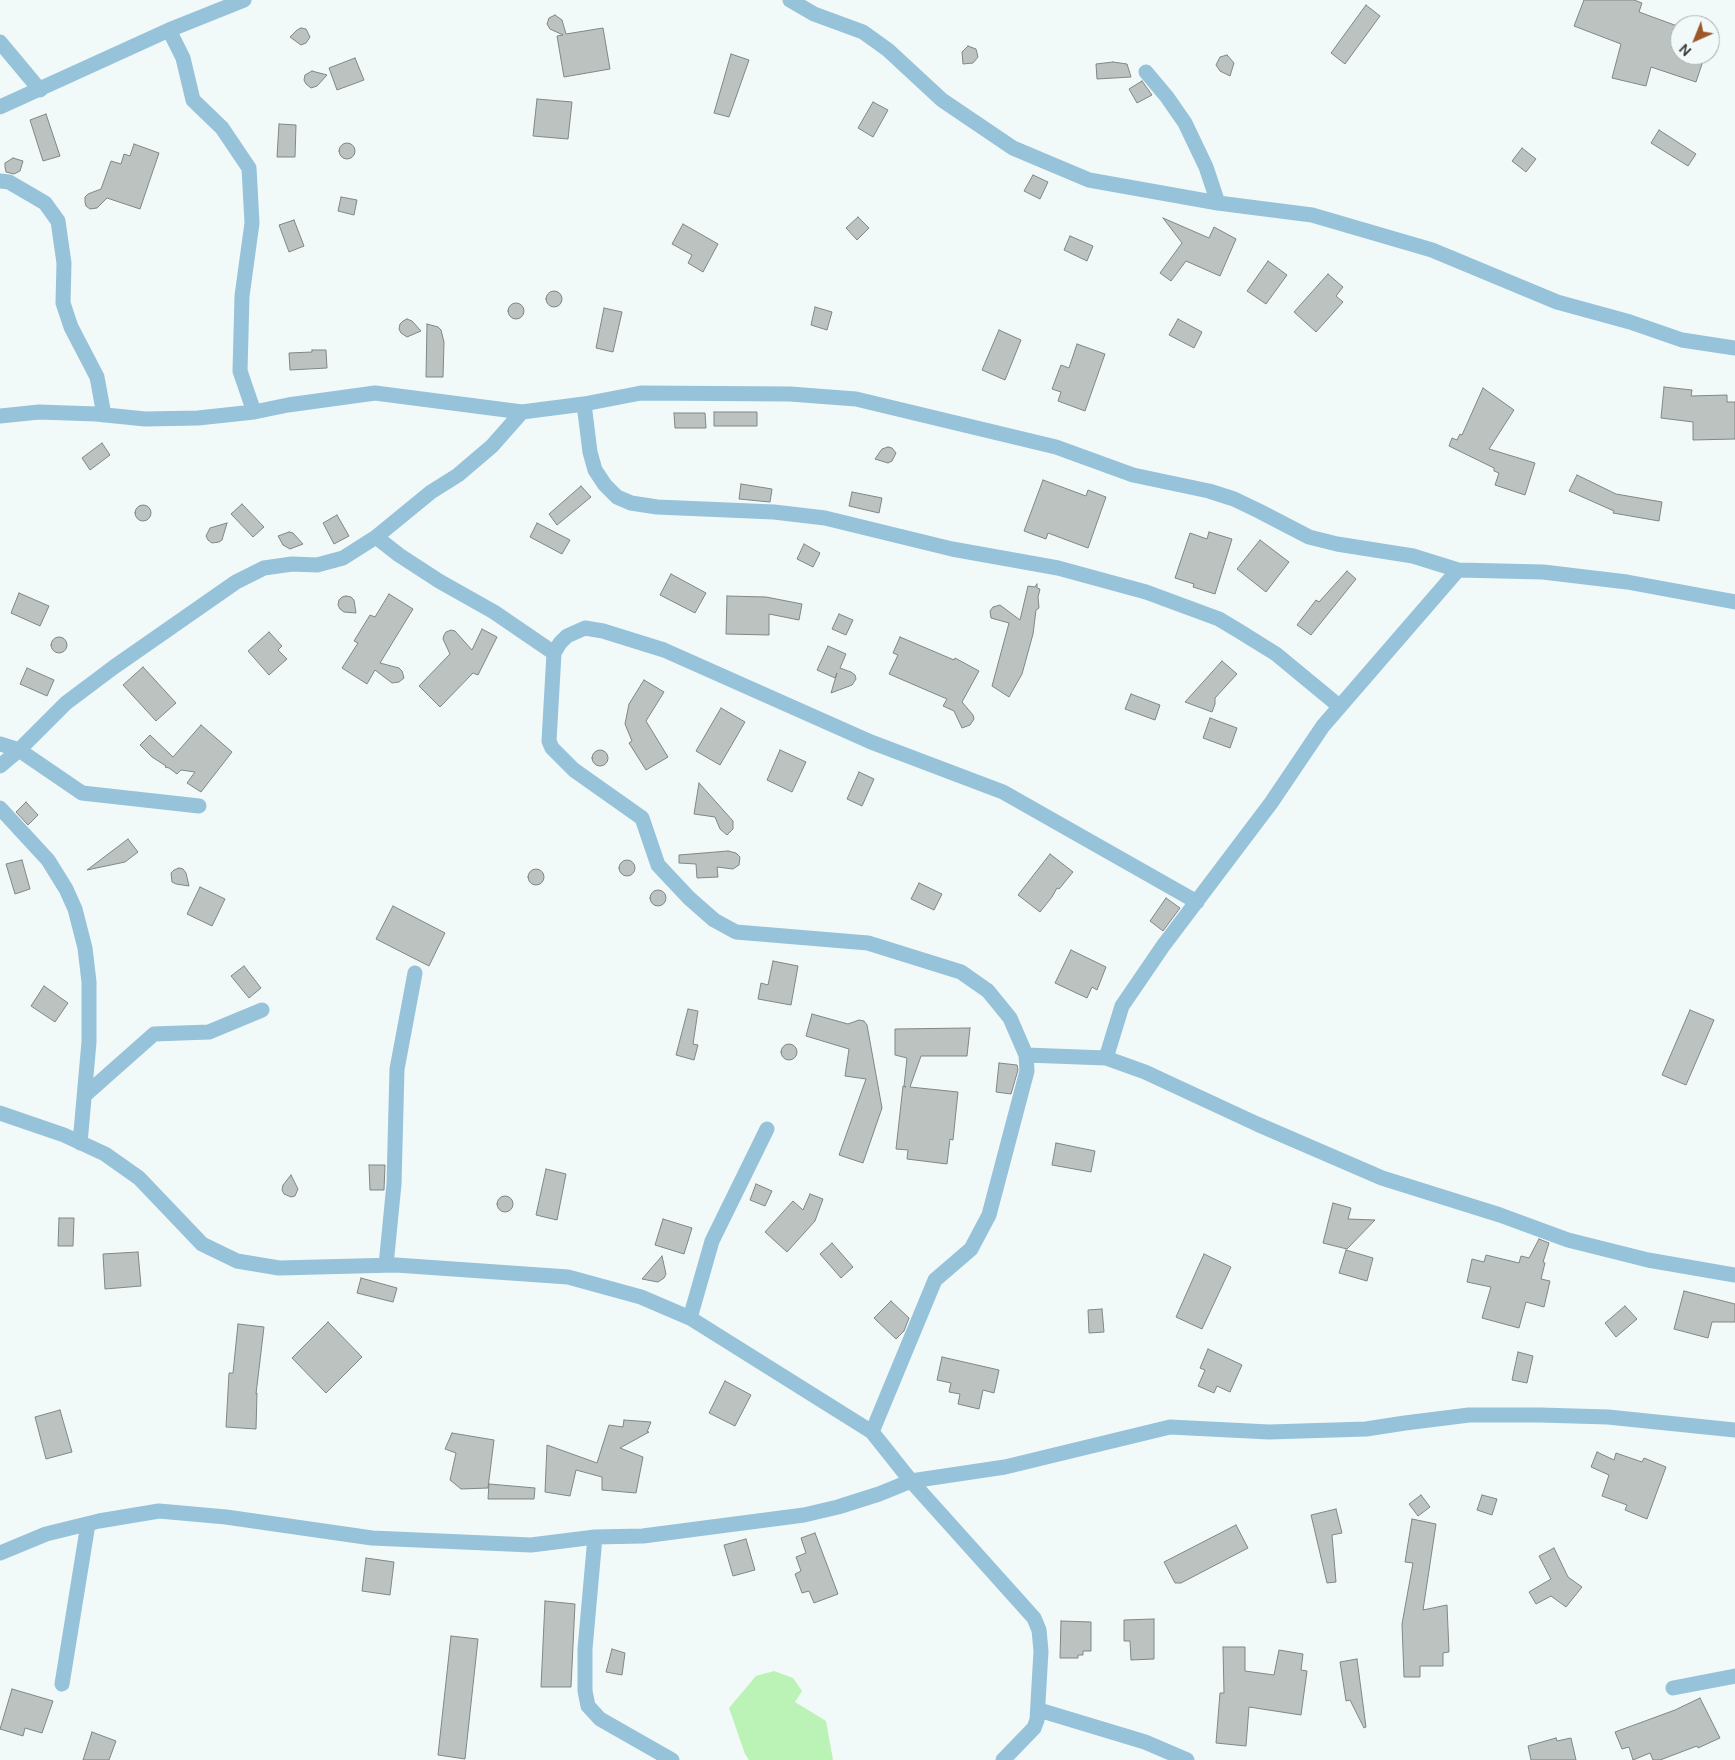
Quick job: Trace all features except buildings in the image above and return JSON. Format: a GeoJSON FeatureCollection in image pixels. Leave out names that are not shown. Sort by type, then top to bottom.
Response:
{"type":"FeatureCollection","features":[{"type":"Feature","properties":{"kind":"street"},"geometry":{"type":"LineString","coordinates":[[0,107],[169,30],[244,0]]}},
{"type":"Feature","properties":{"kind":"street"},"geometry":{"type":"LineString","coordinates":[[790,0],[814,14],[863,32],[888,50],[942,100],[1013,148],[1089,180],[1218,203],[1312,215],[1432,250],[1557,302],[1630,322],[1682,340],[1735,348]]}},
{"type":"Feature","properties":{"kind":"street"},"geometry":{"type":"LineString","coordinates":[[169,30],[183,58],[193,100],[222,128],[249,168],[252,223],[242,296],[240,371],[254,412]]}},
{"type":"Feature","properties":{"kind":"street"},"geometry":{"type":"LineString","coordinates":[[0,42],[40,90]]}},
{"type":"Feature","properties":{"kind":"street"},"geometry":{"type":"LineString","coordinates":[[1146,72],[1167,97],[1184,123],[1206,167],[1218,203]]}},
{"type":"Feature","properties":{"kind":"street"},"geometry":{"type":"LineString","coordinates":[[0,181],[9,182],[45,202],[58,221],[64,264],[63,303],[71,326],[97,376],[104,415]]}},
{"type":"Feature","properties":{"kind":"street"},"geometry":{"type":"LineString","coordinates":[[0,416],[39,412],[145,419],[198,418],[254,412],[288,405],[375,393],[522,412],[641,394],[790,394],[856,399],[1056,447],[1133,475],[1209,491],[1234,499],[1309,537],[1337,544],[1413,556],[1458,570],[1543,572],[1627,582],[1735,602]]}},
{"type":"Feature","properties":{"kind":"street"},"geometry":{"type":"LineString","coordinates":[[584,404],[590,452],[595,470],[604,485],[617,497],[631,503],[657,508],[774,512],[825,518],[952,549],[1058,568],[1146,592],[1218,619],[1239,630],[1276,654],[1339,706]]}},
{"type":"Feature","properties":{"kind":"street"},"geometry":{"type":"LineString","coordinates":[[0,766],[19,750],[66,703],[236,582],[264,568],[292,564],[316,565],[343,558],[376,537],[431,492],[458,475],[492,446],[522,412]]}},
{"type":"Feature","properties":{"kind":"street"},"geometry":{"type":"LineString","coordinates":[[376,537],[439,582],[494,612],[554,653]]}},
{"type":"Feature","properties":{"kind":"street"},"geometry":{"type":"LineString","coordinates":[[1106,1058],[1122,1006],[1163,946],[1271,803],[1323,726],[1458,570]]}},
{"type":"Feature","properties":{"kind":"street"},"geometry":{"type":"LineString","coordinates":[[872,1432],[935,1280],[972,1249],[989,1215],[1027,1071],[1026,1055],[1010,1018],[988,991],[961,972],[868,943],[736,932],[714,920],[689,898],[658,865],[642,818],[574,770],[552,748],[549,741],[554,653],[560,643],[567,636],[585,628],[603,631],[664,650],[871,742],[1003,792],[1197,902]]}},
{"type":"Feature","properties":{"kind":"street"},"geometry":{"type":"LineString","coordinates":[[0,744],[19,750],[82,793],[199,806]]}},
{"type":"Feature","properties":{"kind":"street"},"geometry":{"type":"LineString","coordinates":[[0,808],[48,860],[66,889],[75,909],[85,948],[89,982],[89,1042],[80,1143]]}},
{"type":"Feature","properties":{"kind":"street"},"geometry":{"type":"LineString","coordinates":[[386,1265],[394,1184],[397,1069],[415,973]]}},
{"type":"Feature","properties":{"kind":"street"},"geometry":{"type":"LineString","coordinates":[[84,1096],[154,1034],[209,1032],[262,1010]]}},
{"type":"Feature","properties":{"kind":"street"},"geometry":{"type":"LineString","coordinates":[[1026,1055],[1106,1058],[1145,1072],[1257,1124],[1382,1178],[1500,1215],[1568,1240],[1648,1260],[1735,1275]]}},
{"type":"Feature","properties":{"kind":"street"},"geometry":{"type":"LineString","coordinates":[[0,1113],[64,1135],[104,1154],[139,1178],[202,1244],[236,1261],[279,1268],[386,1265],[568,1277],[641,1297],[690,1318],[872,1432],[911,1481],[1034,1618],[1039,1630],[1041,1650],[1038,1710],[1034,1728],[1003,1760]]}},
{"type":"Feature","properties":{"kind":"street"},"geometry":{"type":"LineString","coordinates":[[690,1318],[712,1241],[767,1129]]}},
{"type":"Feature","properties":{"kind":"street"},"geometry":{"type":"LineString","coordinates":[[0,1553],[46,1534],[160,1511],[226,1517],[372,1538],[531,1545],[595,1537],[643,1536],[804,1515],[879,1494],[911,1481],[1005,1467],[1170,1427],[1268,1432],[1366,1429],[1405,1422],[1469,1415],[1531,1415],[1608,1417],[1735,1430]]}},
{"type":"Feature","properties":{"kind":"street"},"geometry":{"type":"LineString","coordinates":[[62,1684],[88,1524]]}},
{"type":"Feature","properties":{"kind":"street"},"geometry":{"type":"LineString","coordinates":[[595,1537],[585,1648],[585,1691],[588,1706],[600,1719],[669,1759]]}},
{"type":"Feature","properties":{"kind":"street"},"geometry":{"type":"LineString","coordinates":[[1673,1688],[1735,1676]]}},
{"type":"Feature","properties":{"kind":"street"},"geometry":{"type":"LineString","coordinates":[[1038,1710],[1145,1742],[1187,1760]]}},
{"type":"Feature","properties":{"kind":"green space"},"geometry":{"type":"Polygon","coordinates":[[[774,1671],[793,1678],[802,1691],[795,1702],[826,1721],[833,1760],[749,1760],[745,1754],[729,1708],[756,1676],[774,1671]]]}}]}
